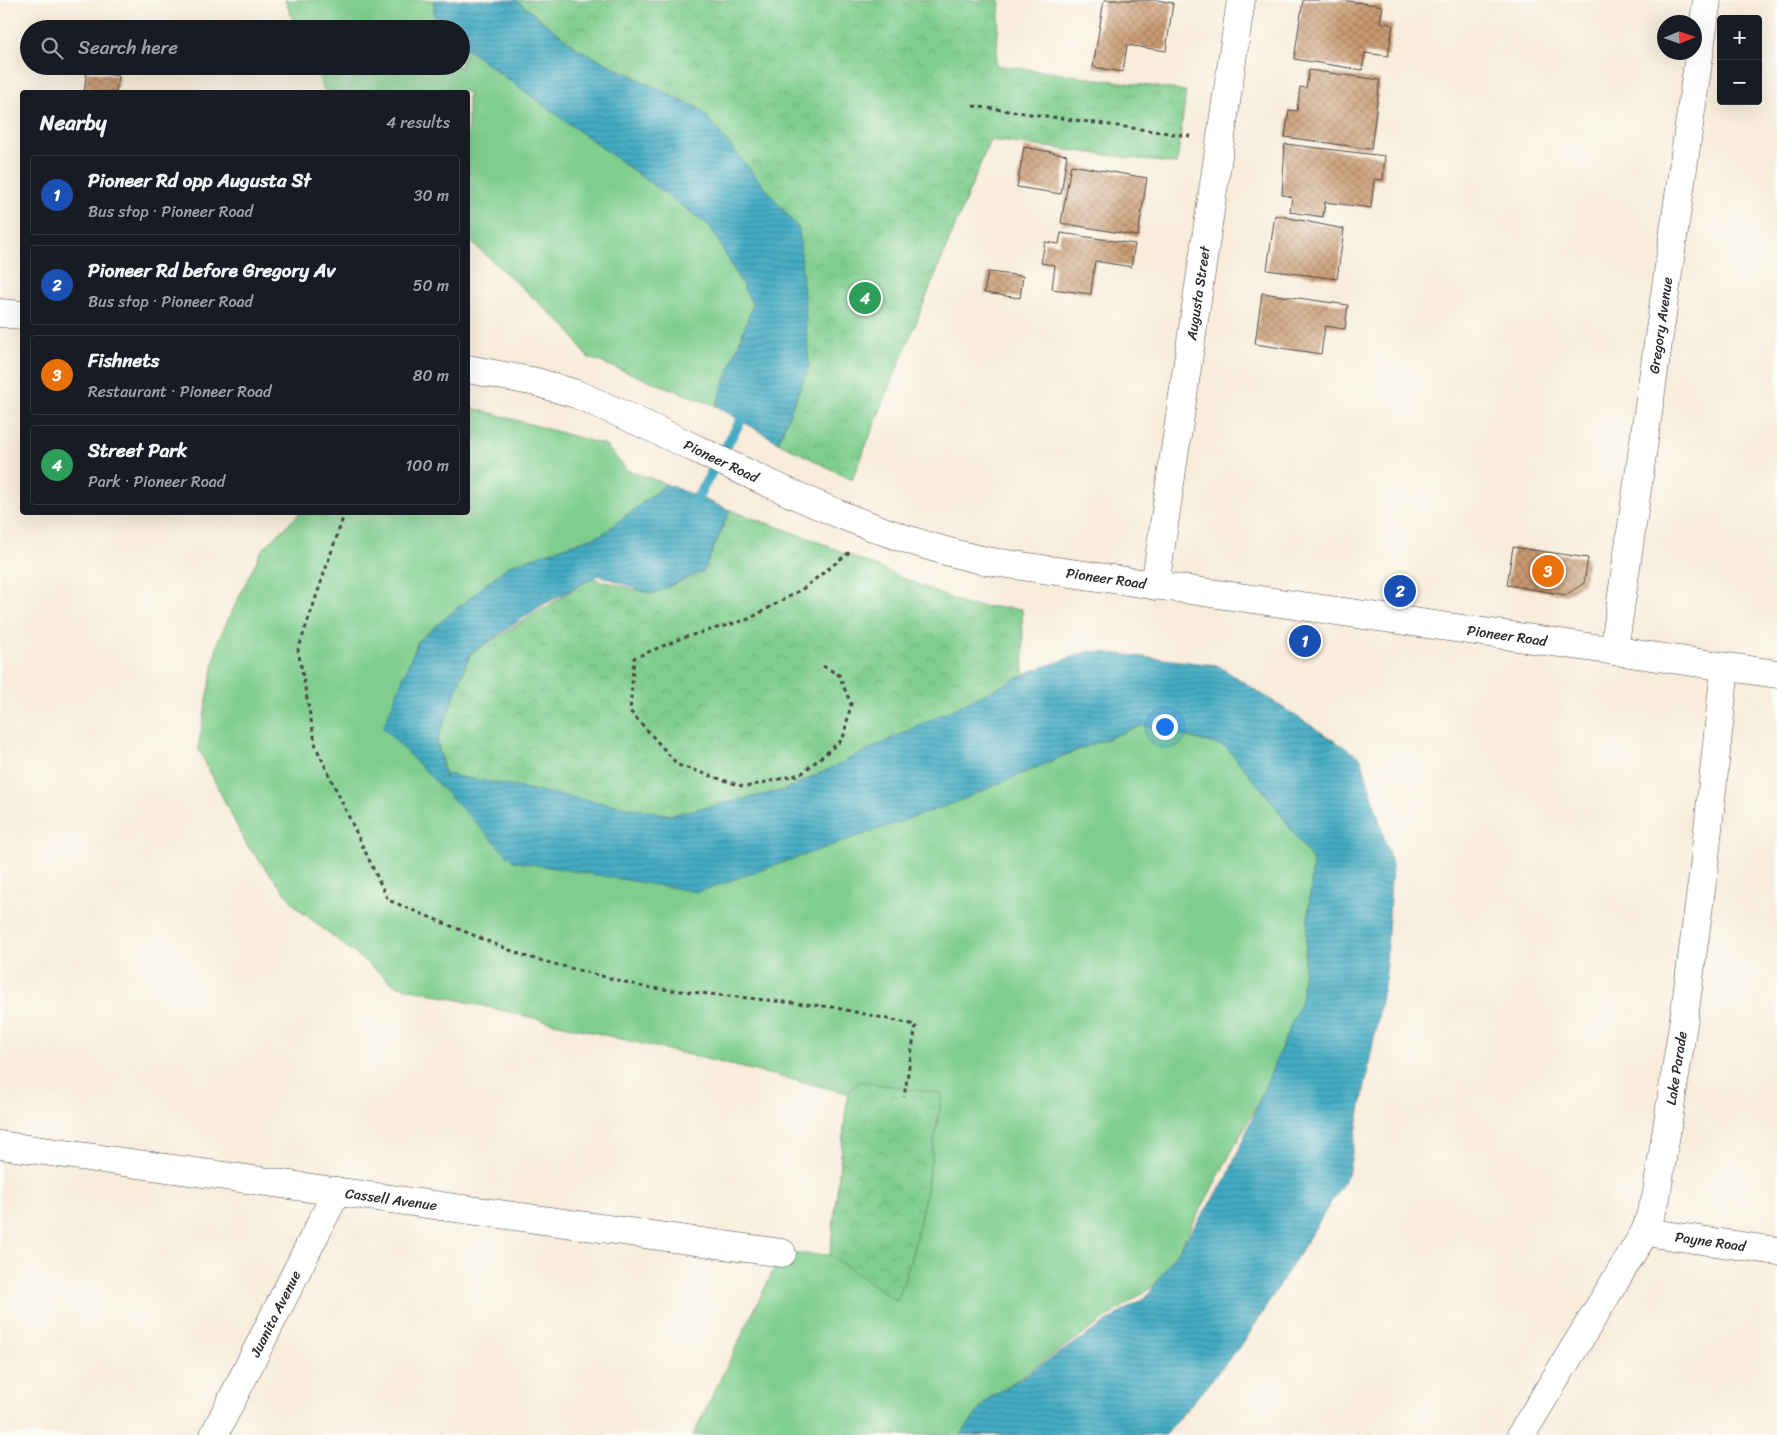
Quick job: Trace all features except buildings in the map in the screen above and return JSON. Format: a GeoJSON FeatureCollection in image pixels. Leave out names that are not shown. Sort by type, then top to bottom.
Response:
{"type":"FeatureCollection","features":[{"type":"Feature","properties":{"kind":"street","name":"Augusta Street"},"geometry":{"type":"LineString","coordinates":[[1155,586],[1241,0]]}},
{"type":"Feature","properties":{"kind":"street","name":"Gregory Avenue"},"geometry":{"type":"LineString","coordinates":[[1614,651],[1707,0]]}},
{"type":"Feature","properties":{"kind":"street"},"geometry":{"type":"LineString","coordinates":[[0,313],[20,315]]}},
{"type":"Feature","properties":{"kind":"street","name":"Pioneer Road"},"geometry":{"type":"LineString","coordinates":[[470,369],[536,382],[576,394],[877,530],[947,553],[986,562],[1777,674]]}},
{"type":"Feature","properties":{"kind":"street","name":"Lake Parade"},"geometry":{"type":"LineString","coordinates":[[1521,1435],[1645,1232],[1659,1182],[1684,1018],[1704,867],[1725,667]]}},
{"type":"Feature","properties":{"kind":"street","name":"Cassell Avenue"},"geometry":{"type":"LineString","coordinates":[[0,1145],[782,1253]]}},
{"type":"Feature","properties":{"kind":"street","name":"Juanita Avenue"},"geometry":{"type":"LineString","coordinates":[[214,1435],[338,1191]]}},
{"type":"Feature","properties":{"kind":"street","name":"Payne Road"},"geometry":{"type":"LineString","coordinates":[[1645,1232],[1777,1250]]}},
{"type":"Feature","properties":{"kind":"path"},"geometry":{"type":"LineString","coordinates":[[973,106],[1220,141]]}},
{"type":"Feature","properties":{"kind":"path"},"geometry":{"type":"LineString","coordinates":[[344,515],[298,650],[316,747],[388,900],[524,956],[644,987],[832,1007],[916,1025],[904,1097]]}},
{"type":"Feature","properties":{"kind":"path"},"geometry":{"type":"LineString","coordinates":[[823,666],[839,675],[851,704],[843,739],[801,774],[745,787],[678,765],[630,711],[634,658],[682,638],[750,619],[804,588],[877,530]]}},
{"type":"Feature","properties":{"kind":"green space"},"geometry":{"type":"Polygon","coordinates":[[[285,0],[434,0],[434,15],[438,20],[293,20],[285,0]]]}},
{"type":"Feature","properties":{"kind":"green space"},"geometry":{"type":"Polygon","coordinates":[[[516,0],[1000,0],[996,65],[1186,91],[1177,164],[990,140],[852,480],[778,442],[809,366],[701,110],[578,49],[516,0]]]}},
{"type":"Feature","properties":{"kind":"green space"},"geometry":{"type":"Polygon","coordinates":[[[470,52],[711,227],[753,305],[716,406],[587,357],[568,329],[470,241],[470,90],[324,90],[318,75],[470,75],[470,52]]]}},
{"type":"Feature","properties":{"kind":"green space"},"geometry":{"type":"Polygon","coordinates":[[[473,408],[605,445],[627,470],[666,484],[603,534],[508,566],[418,641],[445,784],[830,846],[1143,725],[1226,747],[1274,804],[1313,861],[1301,1001],[1260,1099],[1163,1279],[986,1401],[961,1435],[693,1435],[782,1253],[830,1255],[848,1093],[395,985],[298,909],[246,844],[198,748],[218,641],[261,551],[298,515],[470,515],[470,410],[473,408]]]}},
{"type":"Feature","properties":{"kind":"green space"},"geometry":{"type":"Polygon","coordinates":[[[730,510],[814,540],[966,605],[1022,609],[1024,676],[785,790],[670,815],[445,774],[437,741],[470,654],[592,578],[652,594],[704,571],[730,510]]]}},
{"type":"Feature","properties":{"kind":"green space"},"geometry":{"type":"Polygon","coordinates":[[[859,1081],[942,1094],[919,1225],[906,1276],[897,1301],[830,1255],[848,1093],[859,1081]]]}},
{"type":"Feature","properties":{"kind":"water"},"geometry":{"type":"Polygon","coordinates":[[[434,0],[516,0],[578,49],[701,110],[799,229],[809,366],[778,442],[716,406],[753,305],[711,227],[470,52],[470,20],[438,20],[434,15],[434,0]]]}},
{"type":"Feature","properties":{"kind":"water"},"geometry":{"type":"Polygon","coordinates":[[[666,484],[730,510],[704,571],[652,594],[599,575],[541,606],[470,654],[437,741],[445,779],[445,774],[670,815],[785,790],[1032,671],[1090,651],[1217,665],[1361,758],[1392,865],[1385,980],[1348,1175],[1246,1339],[1165,1435],[961,1435],[986,1401],[1148,1295],[1227,1178],[1301,1001],[1313,861],[1274,804],[1226,747],[1143,725],[1077,750],[957,802],[698,892],[513,861],[383,728],[418,641],[508,566],[603,534],[666,484]]]}},
{"type":"Feature","properties":{"kind":"waterway"},"geometry":{"type":"LineString","coordinates":[[691,509],[746,411]]}},
{"type":"Feature","properties":{"kind":"place","name":"Street Park"},"geometry":{"type":"Point","coordinates":[865,298]}},
{"type":"Feature","properties":{"kind":"place","name":"Fishnets"},"geometry":{"type":"Point","coordinates":[1548,571]}},
{"type":"Feature","properties":{"kind":"place","name":"Pioneer Rd before Gregory Av"},"geometry":{"type":"Point","coordinates":[1400,591]}},
{"type":"Feature","properties":{"kind":"place","name":"Pioneer Rd opp Augusta St"},"geometry":{"type":"Point","coordinates":[1305,641]}}]}
